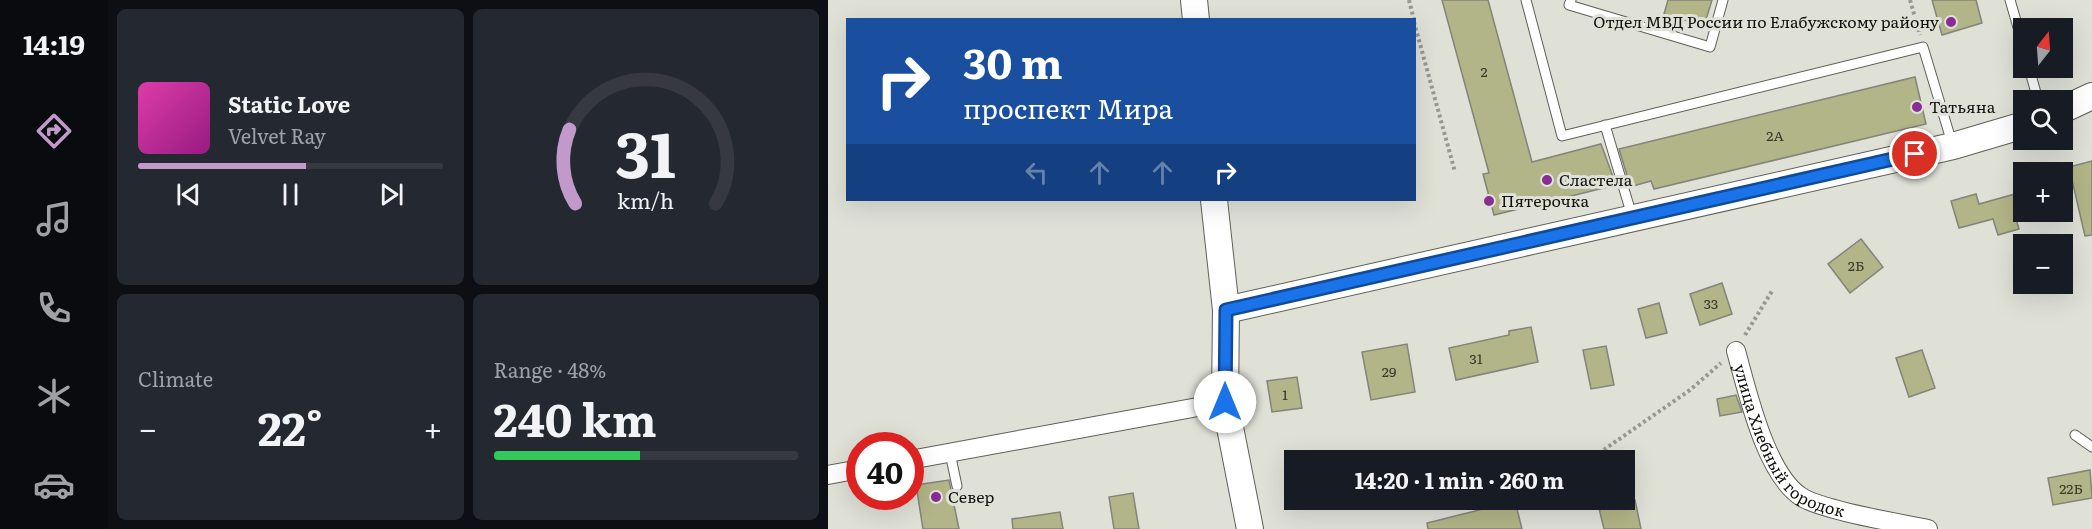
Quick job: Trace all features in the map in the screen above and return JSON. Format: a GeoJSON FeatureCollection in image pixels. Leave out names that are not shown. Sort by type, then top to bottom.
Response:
{"type":"FeatureCollection","features":[{"type":"Feature","properties":{"kind":"street"},"geometry":{"type":"LineString","coordinates":[[1194,0],[1196,18]]}},
{"type":"Feature","properties":{"kind":"street"},"geometry":{"type":"LineString","coordinates":[[2073,105],[2092,96]]}},
{"type":"Feature","properties":{"kind":"street"},"geometry":{"type":"LineString","coordinates":[[1226,310],[1953,146],[2013,128]]}},
{"type":"Feature","properties":{"kind":"street"},"geometry":{"type":"LineString","coordinates":[[1215,201],[1226,310],[1225,402],[1250,529]]}},
{"type":"Feature","properties":{"kind":"street","name":"улица Хлебный городок"},"geometry":{"type":"LineString","coordinates":[[1736,351],[1756,421],[1777,470],[1800,496],[1835,508],[1928,529]]}},
{"type":"Feature","properties":{"kind":"street"},"geometry":{"type":"LineString","coordinates":[[924,458],[1225,402]]}},
{"type":"Feature","properties":{"kind":"street"},"geometry":{"type":"LineString","coordinates":[[828,475],[846,472]]}},
{"type":"Feature","properties":{"kind":"lane"},"geometry":{"type":"LineString","coordinates":[[1526,0],[1562,136],[1923,47],[1953,146]]}},
{"type":"Feature","properties":{"kind":"lane"},"geometry":{"type":"LineString","coordinates":[[1571,0],[1569,5],[1710,47],[1723,0]]}},
{"type":"Feature","properties":{"kind":"lane"},"geometry":{"type":"LineString","coordinates":[[2010,0],[2015,18]]}},
{"type":"Feature","properties":{"kind":"lane"},"geometry":{"type":"LineString","coordinates":[[1605,125],[1633,218]]}},
{"type":"Feature","properties":{"kind":"lane"},"geometry":{"type":"LineString","coordinates":[[2075,435],[2092,447]]}},
{"type":"Feature","properties":{"kind":"lane"},"geometry":{"type":"LineString","coordinates":[[950,453],[957,486]]}},
{"type":"Feature","properties":{"kind":"path"},"geometry":{"type":"LineString","coordinates":[[1409,0],[1413,18]]}},
{"type":"Feature","properties":{"kind":"path"},"geometry":{"type":"LineString","coordinates":[[1911,0],[1923,47]]}},
{"type":"Feature","properties":{"kind":"path"},"geometry":{"type":"LineString","coordinates":[[1416,28],[1455,172]]}},
{"type":"Feature","properties":{"kind":"path"},"geometry":{"type":"LineString","coordinates":[[1603,450],[1690,390],[1736,351],[1772,291]]}},
{"type":"Feature","properties":{"kind":"building"},"geometry":{"type":"Polygon","coordinates":[[[1442,0],[1488,0],[1532,162],[1601,144],[1616,185],[1494,215],[1483,174],[1489,173],[1442,0]]]}},
{"type":"Feature","properties":{"kind":"building"},"geometry":{"type":"Polygon","coordinates":[[[1668,0],[1712,0],[1704,26],[1664,14],[1668,0]]]}},
{"type":"Feature","properties":{"kind":"building"},"geometry":{"type":"Polygon","coordinates":[[[1932,0],[1976,0],[1982,23],[1942,35],[1932,0]]]}},
{"type":"Feature","properties":{"kind":"building"},"geometry":{"type":"Polygon","coordinates":[[[1915,77],[1926,124],[1654,189],[1651,181],[1633,186],[1632,181],[1629,182],[1619,149],[1915,77]]]}},
{"type":"Feature","properties":{"kind":"building"},"geometry":{"type":"Polygon","coordinates":[[[2092,161],[2092,235],[2085,236],[2073,184],[2073,166],[2092,161]]]}},
{"type":"Feature","properties":{"kind":"building"},"geometry":{"type":"Polygon","coordinates":[[[1976,194],[1979,204],[2013,195],[2013,222],[2017,222],[2019,229],[1998,235],[1993,219],[1959,228],[1951,201],[1976,194]]]}},
{"type":"Feature","properties":{"kind":"building"},"geometry":{"type":"Polygon","coordinates":[[[1861,239],[1883,267],[1850,293],[1828,264],[1861,239]]]}},
{"type":"Feature","properties":{"kind":"building"},"geometry":{"type":"Polygon","coordinates":[[[1722,283],[1732,314],[1700,325],[1690,294],[1722,283]]]}},
{"type":"Feature","properties":{"kind":"building"},"geometry":{"type":"Polygon","coordinates":[[[1659,303],[1667,333],[1646,338],[1638,309],[1659,303]]]}},
{"type":"Feature","properties":{"kind":"building"},"geometry":{"type":"Polygon","coordinates":[[[1531,327],[1538,362],[1456,380],[1449,348],[1509,335],[1509,331],[1531,327]]]}},
{"type":"Feature","properties":{"kind":"building"},"geometry":{"type":"Polygon","coordinates":[[[1407,344],[1415,392],[1371,400],[1362,352],[1407,344]]]}},
{"type":"Feature","properties":{"kind":"building"},"geometry":{"type":"Polygon","coordinates":[[[1606,346],[1614,385],[1591,389],[1583,350],[1606,346]]]}},
{"type":"Feature","properties":{"kind":"building"},"geometry":{"type":"Polygon","coordinates":[[[1922,350],[1935,388],[1909,397],[1896,358],[1922,350]]]}},
{"type":"Feature","properties":{"kind":"building"},"geometry":{"type":"Polygon","coordinates":[[[1297,377],[1302,408],[1272,412],[1267,381],[1297,377]]]}},
{"type":"Feature","properties":{"kind":"building"},"geometry":{"type":"Polygon","coordinates":[[[1736,395],[1742,412],[1720,416],[1717,399],[1736,395]]]}},
{"type":"Feature","properties":{"kind":"building"},"geometry":{"type":"Polygon","coordinates":[[[2090,470],[2092,498],[2053,505],[2048,478],[2090,470]]]}},
{"type":"Feature","properties":{"kind":"building"},"geometry":{"type":"Polygon","coordinates":[[[949,480],[959,529],[923,529],[920,510],[924,510],[924,484],[949,480]]]}},
{"type":"Feature","properties":{"kind":"building"},"geometry":{"type":"Polygon","coordinates":[[[1133,493],[1139,529],[1114,529],[1109,497],[1133,493]]]}},
{"type":"Feature","properties":{"kind":"building"},"geometry":{"type":"Polygon","coordinates":[[[1635,500],[1641,529],[1604,529],[1599,510],[1635,510],[1635,500]]]}},
{"type":"Feature","properties":{"kind":"building"},"geometry":{"type":"Polygon","coordinates":[[[1479,510],[1517,510],[1522,529],[1428,529],[1427,523],[1479,510]]]}},
{"type":"Feature","properties":{"kind":"building"},"geometry":{"type":"Polygon","coordinates":[[[1060,512],[1063,529],[1013,529],[1012,519],[1060,512]]]}},
{"type":"Feature","properties":{"kind":"place","name":"Отдел МВД России по Елабужскому району"},"geometry":{"type":"Point","coordinates":[1951,22]}},
{"type":"Feature","properties":{"kind":"place","name":"Татьяна"},"geometry":{"type":"Point","coordinates":[1917,107]}},
{"type":"Feature","properties":{"kind":"place","name":"Сластела"},"geometry":{"type":"Point","coordinates":[1547,180]}},
{"type":"Feature","properties":{"kind":"place","name":"Пятерочка"},"geometry":{"type":"Point","coordinates":[1489,201]}},
{"type":"Feature","properties":{"kind":"place","name":"Север"},"geometry":{"type":"Point","coordinates":[936,497]}},
{"type":"Feature","properties":{"kind":"route"},"geometry":{"type":"LineString","coordinates":[[1225,402],[1226,310],[1915,154]]}}]}
